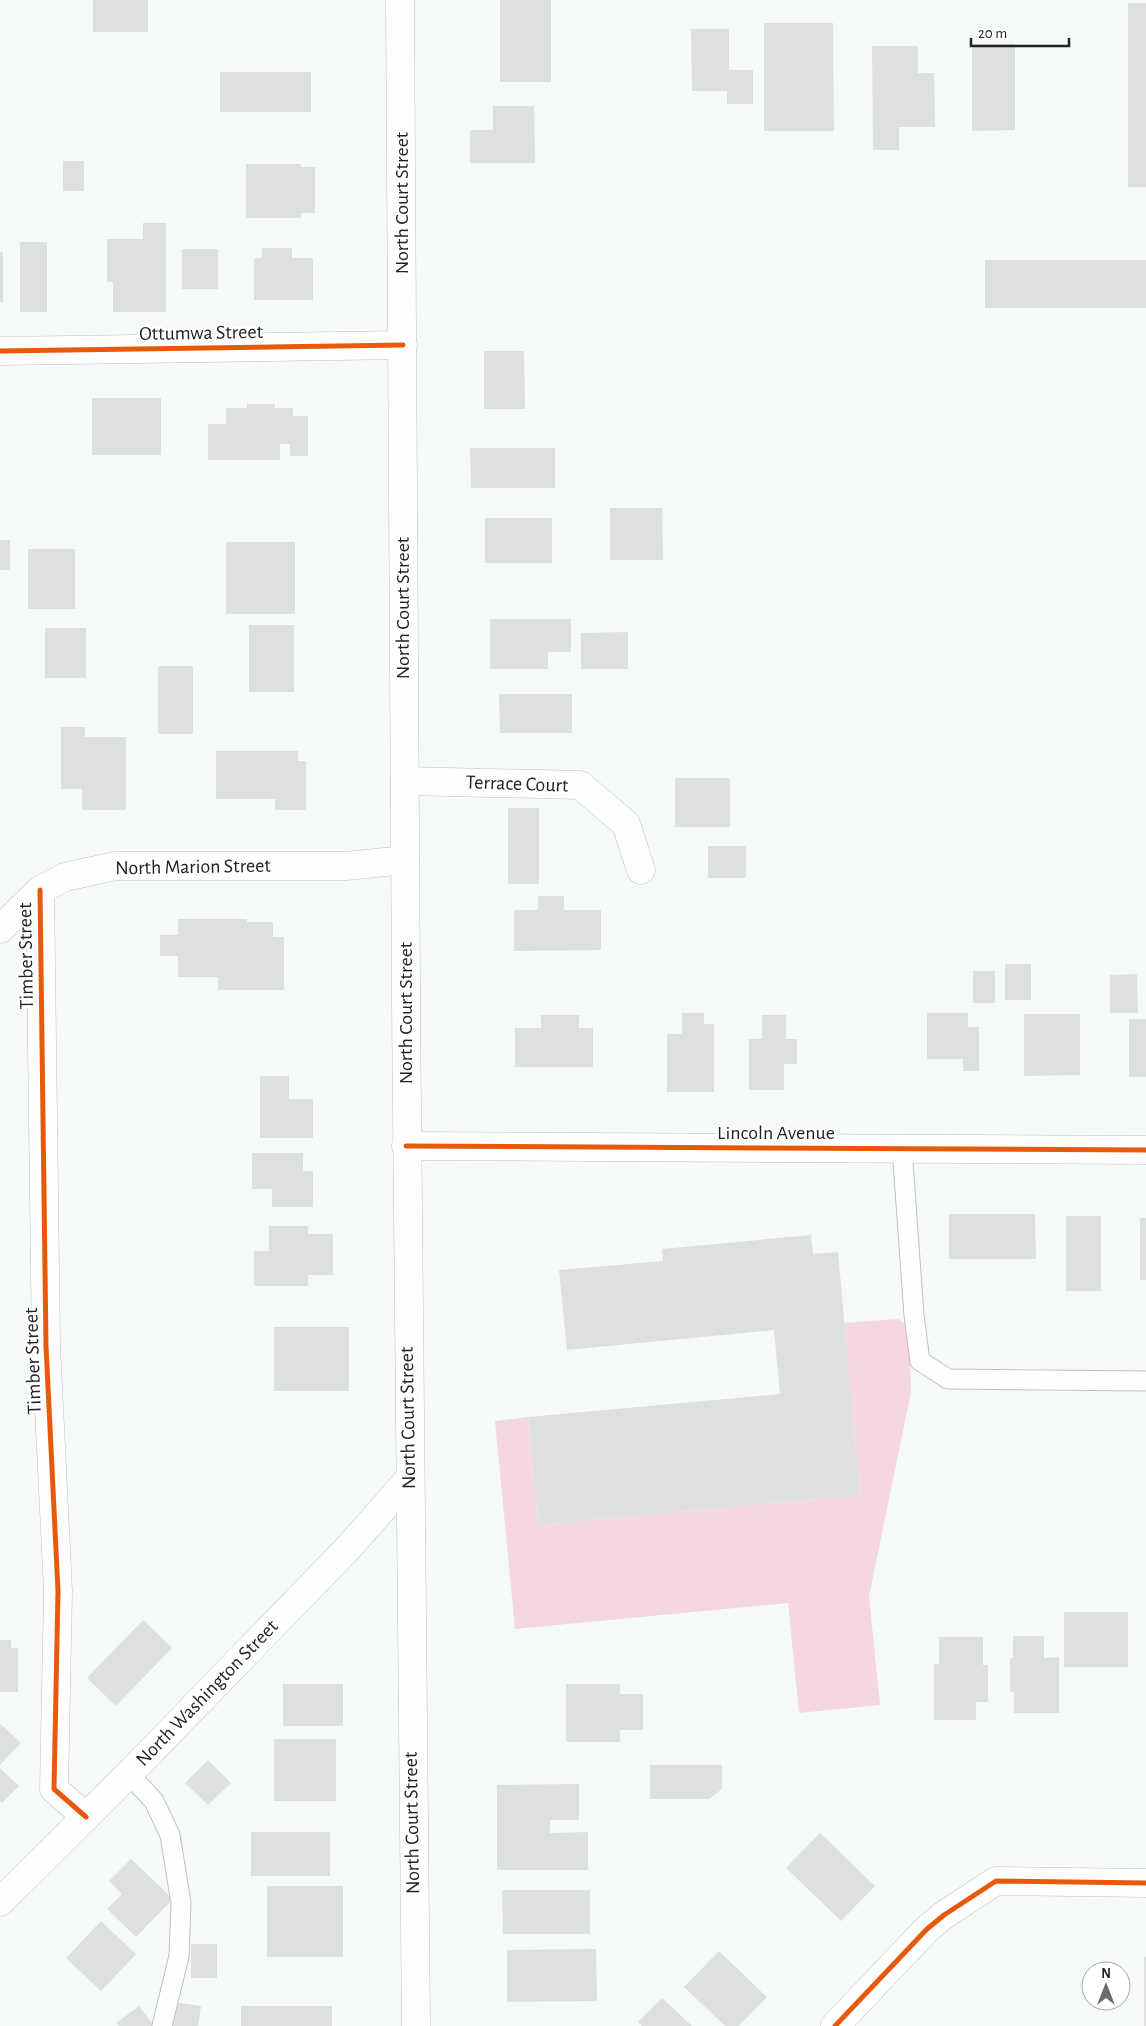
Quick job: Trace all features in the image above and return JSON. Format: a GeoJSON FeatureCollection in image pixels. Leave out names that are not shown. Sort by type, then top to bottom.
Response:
{"type":"FeatureCollection","features":[{"type":"Feature","properties":{"kind":"street","name":"North Court Street"},"geometry":{"type":"LineString","coordinates":[[400,0],[409,1632],[416,2026]]}},
{"type":"Feature","properties":{"kind":"street","name":"Ottumwa Street"},"geometry":{"type":"LineString","coordinates":[[0,351],[403,345]]}},
{"type":"Feature","properties":{"kind":"street","name":"Terrace Court"},"geometry":{"type":"LineString","coordinates":[[405,781],[580,786],[626,824],[641,870]]}},
{"type":"Feature","properties":{"kind":"street","name":"North Marion Street"},"geometry":{"type":"LineString","coordinates":[[0,929],[40,890],[65,877],[115,866],[346,866],[405,860]]}},
{"type":"Feature","properties":{"kind":"street","name":"Timber Street"},"geometry":{"type":"LineString","coordinates":[[40,890],[46,1346],[58,1591],[54,1788],[86,1817]]}},
{"type":"Feature","properties":{"kind":"street","name":"Lincoln Avenue"},"geometry":{"type":"LineString","coordinates":[[406,1146],[1146,1150]]}},
{"type":"Feature","properties":{"kind":"street","name":"North Washington Street"},"geometry":{"type":"LineString","coordinates":[[0,1902],[129,1774],[366,1529],[409,1479]]}},
{"type":"Feature","properties":{"kind":"street"},"geometry":{"type":"LineString","coordinates":[[835,2026],[927,1929],[944,1915],[996,1882],[1146,1883]]}},
{"type":"Feature","properties":{"kind":"lane"},"geometry":{"type":"LineString","coordinates":[[902,1148],[920,1362],[948,1379],[1146,1381]]}},
{"type":"Feature","properties":{"kind":"lane"},"geometry":{"type":"LineString","coordinates":[[129,1774],[154,1801],[170,1835],[181,1903],[179,1956],[162,2026]]}},
{"type":"Feature","properties":{"kind":"shaded area"},"geometry":{"type":"Polygon","coordinates":[[[898,1319],[909,1326],[911,1392],[869,1596],[880,1705],[799,1713],[788,1603],[515,1629],[495,1421],[528,1417],[538,1525],[860,1495],[844,1323],[898,1319]]]}},
{"type":"Feature","properties":{"kind":"building"},"geometry":{"type":"Polygon","coordinates":[[[93,0],[148,0],[148,32],[93,32],[93,0]]]}},
{"type":"Feature","properties":{"kind":"building"},"geometry":{"type":"Polygon","coordinates":[[[500,0],[551,0],[551,82],[500,82],[500,0]]]}},
{"type":"Feature","properties":{"kind":"building"},"geometry":{"type":"Polygon","coordinates":[[[1128,3],[1146,3],[1146,187],[1128,187],[1128,3]]]}},
{"type":"Feature","properties":{"kind":"building"},"geometry":{"type":"Polygon","coordinates":[[[764,23],[833,23],[834,131],[764,131],[764,23]]]}},
{"type":"Feature","properties":{"kind":"building"},"geometry":{"type":"Polygon","coordinates":[[[691,29],[729,29],[729,70],[753,70],[753,104],[727,104],[727,91],[692,91],[691,29]]]}},
{"type":"Feature","properties":{"kind":"building"},"geometry":{"type":"Polygon","coordinates":[[[972,44],[1015,44],[1015,130],[972,131],[972,44]]]}},
{"type":"Feature","properties":{"kind":"building"},"geometry":{"type":"Polygon","coordinates":[[[872,46],[918,46],[918,73],[934,73],[935,127],[899,127],[899,150],[873,150],[872,46]]]}},
{"type":"Feature","properties":{"kind":"building"},"geometry":{"type":"Polygon","coordinates":[[[220,72],[311,72],[311,112],[220,112],[220,72]]]}},
{"type":"Feature","properties":{"kind":"building"},"geometry":{"type":"Polygon","coordinates":[[[493,106],[534,106],[535,163],[470,163],[470,130],[493,130],[493,106]]]}},
{"type":"Feature","properties":{"kind":"building"},"geometry":{"type":"Polygon","coordinates":[[[63,161],[84,161],[84,191],[63,191],[63,161]]]}},
{"type":"Feature","properties":{"kind":"building"},"geometry":{"type":"Polygon","coordinates":[[[246,164],[301,164],[301,167],[315,167],[315,213],[301,213],[301,218],[246,218],[246,164]]]}},
{"type":"Feature","properties":{"kind":"building"},"geometry":{"type":"Polygon","coordinates":[[[143,223],[166,223],[166,312],[113,312],[113,282],[107,282],[107,239],[143,239],[143,223]]]}},
{"type":"Feature","properties":{"kind":"building"},"geometry":{"type":"Polygon","coordinates":[[[20,242],[47,242],[47,312],[20,312],[20,242]]]}},
{"type":"Feature","properties":{"kind":"building"},"geometry":{"type":"Polygon","coordinates":[[[262,248],[292,248],[292,258],[313,258],[313,300],[254,300],[254,258],[262,258],[262,248]]]}},
{"type":"Feature","properties":{"kind":"building"},"geometry":{"type":"Polygon","coordinates":[[[182,249],[218,249],[218,289],[182,289],[182,249]]]}},
{"type":"Feature","properties":{"kind":"building"},"geometry":{"type":"Polygon","coordinates":[[[0,252],[3,252],[3,302],[0,302],[0,252]]]}},
{"type":"Feature","properties":{"kind":"building"},"geometry":{"type":"Polygon","coordinates":[[[985,260],[1146,260],[1146,308],[985,308],[985,260]]]}},
{"type":"Feature","properties":{"kind":"building"},"geometry":{"type":"Polygon","coordinates":[[[484,351],[524,351],[525,409],[484,409],[484,351]]]}},
{"type":"Feature","properties":{"kind":"building"},"geometry":{"type":"Polygon","coordinates":[[[92,398],[161,398],[161,455],[92,455],[92,398]]]}},
{"type":"Feature","properties":{"kind":"building"},"geometry":{"type":"Polygon","coordinates":[[[247,404],[275,404],[275,408],[293,408],[293,416],[308,416],[308,456],[290,456],[290,444],[280,444],[280,460],[208,460],[208,424],[226,424],[226,408],[247,408],[247,404]]]}},
{"type":"Feature","properties":{"kind":"building"},"geometry":{"type":"Polygon","coordinates":[[[470,448],[555,448],[555,488],[471,488],[470,448]]]}},
{"type":"Feature","properties":{"kind":"building"},"geometry":{"type":"Polygon","coordinates":[[[610,508],[662,508],[663,560],[610,560],[610,508]]]}},
{"type":"Feature","properties":{"kind":"building"},"geometry":{"type":"Polygon","coordinates":[[[485,518],[552,518],[552,563],[485,563],[485,518]]]}},
{"type":"Feature","properties":{"kind":"building"},"geometry":{"type":"Polygon","coordinates":[[[0,540],[10,540],[10,570],[0,570],[0,540]]]}},
{"type":"Feature","properties":{"kind":"building"},"geometry":{"type":"Polygon","coordinates":[[[226,542],[295,542],[295,614],[226,614],[226,542]]]}},
{"type":"Feature","properties":{"kind":"building"},"geometry":{"type":"Polygon","coordinates":[[[28,549],[75,549],[75,609],[28,609],[28,549]]]}},
{"type":"Feature","properties":{"kind":"building"},"geometry":{"type":"Polygon","coordinates":[[[490,619],[571,619],[571,652],[548,652],[548,669],[490,669],[490,619]]]}},
{"type":"Feature","properties":{"kind":"building"},"geometry":{"type":"Polygon","coordinates":[[[249,625],[294,625],[294,692],[249,692],[249,625]]]}},
{"type":"Feature","properties":{"kind":"building"},"geometry":{"type":"Polygon","coordinates":[[[45,628],[86,628],[86,678],[45,678],[45,628]]]}},
{"type":"Feature","properties":{"kind":"building"},"geometry":{"type":"Polygon","coordinates":[[[628,632],[628,669],[581,669],[581,633],[628,632]]]}},
{"type":"Feature","properties":{"kind":"building"},"geometry":{"type":"Polygon","coordinates":[[[158,666],[193,666],[193,734],[158,734],[158,666]]]}},
{"type":"Feature","properties":{"kind":"building"},"geometry":{"type":"Polygon","coordinates":[[[499,694],[572,694],[572,733],[500,733],[499,694]]]}},
{"type":"Feature","properties":{"kind":"building"},"geometry":{"type":"Polygon","coordinates":[[[61,727],[85,727],[85,737],[126,737],[126,810],[82,810],[82,789],[61,789],[61,727]]]}},
{"type":"Feature","properties":{"kind":"building"},"geometry":{"type":"Polygon","coordinates":[[[216,751],[298,751],[298,761],[306,761],[306,810],[275,810],[275,799],[216,799],[216,751]]]}},
{"type":"Feature","properties":{"kind":"building"},"geometry":{"type":"Polygon","coordinates":[[[675,778],[730,778],[730,827],[675,827],[675,778]]]}},
{"type":"Feature","properties":{"kind":"building"},"geometry":{"type":"Polygon","coordinates":[[[508,808],[539,808],[539,884],[508,884],[508,808]]]}},
{"type":"Feature","properties":{"kind":"building"},"geometry":{"type":"Polygon","coordinates":[[[708,846],[746,846],[746,878],[708,878],[708,846]]]}},
{"type":"Feature","properties":{"kind":"building"},"geometry":{"type":"Polygon","coordinates":[[[538,896],[564,896],[564,910],[601,910],[601,950],[514,951],[514,910],[538,910],[538,896]]]}},
{"type":"Feature","properties":{"kind":"building"},"geometry":{"type":"Polygon","coordinates":[[[178,919],[247,919],[247,922],[273,922],[273,937],[284,937],[284,990],[218,990],[218,977],[178,977],[178,956],[160,956],[160,935],[178,935],[178,919]]]}},
{"type":"Feature","properties":{"kind":"building"},"geometry":{"type":"Polygon","coordinates":[[[1005,964],[1031,964],[1031,1000],[1005,1000],[1005,964]]]}},
{"type":"Feature","properties":{"kind":"building"},"geometry":{"type":"Polygon","coordinates":[[[973,971],[995,971],[995,1003],[973,1003],[973,971]]]}},
{"type":"Feature","properties":{"kind":"building"},"geometry":{"type":"Polygon","coordinates":[[[1137,974],[1138,1013],[1110,1013],[1110,975],[1137,974]]]}},
{"type":"Feature","properties":{"kind":"building"},"geometry":{"type":"Polygon","coordinates":[[[682,1013],[704,1013],[704,1024],[714,1024],[714,1092],[667,1092],[667,1034],[682,1034],[682,1013]]]}},
{"type":"Feature","properties":{"kind":"building"},"geometry":{"type":"Polygon","coordinates":[[[927,1013],[968,1013],[968,1027],[979,1027],[979,1071],[963,1071],[963,1059],[927,1059],[927,1013]]]}},
{"type":"Feature","properties":{"kind":"building"},"geometry":{"type":"Polygon","coordinates":[[[1024,1014],[1080,1014],[1080,1075],[1024,1076],[1024,1014]]]}},
{"type":"Feature","properties":{"kind":"building"},"geometry":{"type":"Polygon","coordinates":[[[541,1015],[579,1015],[579,1028],[593,1028],[593,1067],[515,1067],[515,1028],[541,1028],[541,1015]]]}},
{"type":"Feature","properties":{"kind":"building"},"geometry":{"type":"Polygon","coordinates":[[[762,1015],[786,1015],[786,1039],[797,1039],[797,1064],[784,1064],[784,1090],[749,1090],[749,1039],[762,1039],[762,1015]]]}},
{"type":"Feature","properties":{"kind":"building"},"geometry":{"type":"Polygon","coordinates":[[[1129,1019],[1146,1019],[1146,1077],[1129,1077],[1129,1019]]]}},
{"type":"Feature","properties":{"kind":"building"},"geometry":{"type":"Polygon","coordinates":[[[260,1076],[289,1076],[289,1099],[313,1099],[313,1138],[260,1138],[260,1076]]]}},
{"type":"Feature","properties":{"kind":"building"},"geometry":{"type":"Polygon","coordinates":[[[252,1153],[303,1153],[303,1171],[313,1171],[313,1207],[272,1207],[272,1189],[252,1189],[252,1153]]]}},
{"type":"Feature","properties":{"kind":"building"},"geometry":{"type":"Polygon","coordinates":[[[949,1214],[1035,1214],[1036,1259],[949,1259],[949,1214]]]}},
{"type":"Feature","properties":{"kind":"building"},"geometry":{"type":"Polygon","coordinates":[[[1066,1216],[1101,1216],[1101,1291],[1066,1291],[1066,1216]]]}},
{"type":"Feature","properties":{"kind":"building"},"geometry":{"type":"Polygon","coordinates":[[[1140,1218],[1146,1218],[1146,1280],[1140,1280],[1140,1218]]]}},
{"type":"Feature","properties":{"kind":"building"},"geometry":{"type":"Polygon","coordinates":[[[269,1226],[308,1226],[308,1234],[333,1234],[333,1275],[308,1275],[308,1286],[254,1286],[254,1251],[269,1251],[269,1226]]]}},
{"type":"Feature","properties":{"kind":"building"},"geometry":{"type":"Polygon","coordinates":[[[811,1235],[813,1254],[838,1252],[860,1495],[538,1525],[528,1417],[780,1394],[774,1330],[567,1350],[559,1270],[663,1261],[662,1249],[811,1235]]]}},
{"type":"Feature","properties":{"kind":"building"},"geometry":{"type":"Polygon","coordinates":[[[274,1327],[349,1327],[349,1391],[274,1391],[274,1327]]]}},
{"type":"Feature","properties":{"kind":"building"},"geometry":{"type":"Polygon","coordinates":[[[1064,1612],[1128,1612],[1128,1667],[1064,1667],[1064,1612]]]}},
{"type":"Feature","properties":{"kind":"building"},"geometry":{"type":"Polygon","coordinates":[[[143,1620],[172,1648],[116,1706],[87,1678],[143,1620]]]}},
{"type":"Feature","properties":{"kind":"building"},"geometry":{"type":"Polygon","coordinates":[[[1013,1636],[1044,1636],[1044,1658],[1059,1657],[1059,1713],[1014,1713],[1014,1692],[1010,1692],[1010,1658],[1013,1658],[1013,1636]]]}},
{"type":"Feature","properties":{"kind":"building"},"geometry":{"type":"Polygon","coordinates":[[[939,1637],[983,1637],[983,1665],[988,1665],[988,1702],[976,1702],[976,1720],[934,1720],[934,1664],[939,1664],[939,1637]]]}},
{"type":"Feature","properties":{"kind":"building"},"geometry":{"type":"Polygon","coordinates":[[[0,1640],[11,1640],[11,1648],[18,1648],[18,1692],[0,1692],[0,1640]]]}},
{"type":"Feature","properties":{"kind":"building"},"geometry":{"type":"Polygon","coordinates":[[[283,1684],[343,1684],[343,1726],[283,1726],[283,1684]]]}},
{"type":"Feature","properties":{"kind":"building"},"geometry":{"type":"Polygon","coordinates":[[[566,1684],[620,1684],[620,1694],[643,1694],[643,1730],[620,1730],[620,1742],[566,1742],[566,1684]]]}},
{"type":"Feature","properties":{"kind":"building"},"geometry":{"type":"Polygon","coordinates":[[[0,1725],[21,1743],[0,1765],[0,1725]]]}},
{"type":"Feature","properties":{"kind":"building"},"geometry":{"type":"Polygon","coordinates":[[[274,1739],[336,1739],[336,1801],[274,1801],[274,1739]]]}},
{"type":"Feature","properties":{"kind":"building"},"geometry":{"type":"Polygon","coordinates":[[[208,1760],[231,1783],[208,1805],[185,1783],[208,1760]]]}},
{"type":"Feature","properties":{"kind":"building"},"geometry":{"type":"Polygon","coordinates":[[[650,1765],[722,1765],[722,1789],[709,1799],[650,1799],[650,1765]]]}},
{"type":"Feature","properties":{"kind":"building"},"geometry":{"type":"Polygon","coordinates":[[[0,1768],[19,1786],[2,1803],[0,1801],[0,1768]]]}},
{"type":"Feature","properties":{"kind":"building"},"geometry":{"type":"Polygon","coordinates":[[[579,1784],[579,1820],[550,1820],[550,1833],[588,1832],[588,1870],[497,1870],[497,1785],[579,1784]]]}},
{"type":"Feature","properties":{"kind":"building"},"geometry":{"type":"Polygon","coordinates":[[[251,1832],[330,1832],[330,1876],[251,1876],[251,1832]]]}},
{"type":"Feature","properties":{"kind":"building"},"geometry":{"type":"Polygon","coordinates":[[[820,1833],[875,1886],[841,1921],[786,1868],[820,1833]]]}},
{"type":"Feature","properties":{"kind":"building"},"geometry":{"type":"Polygon","coordinates":[[[131,1859],[173,1899],[136,1937],[107,1909],[122,1894],[109,1881],[131,1859]]]}},
{"type":"Feature","properties":{"kind":"building"},"geometry":{"type":"Polygon","coordinates":[[[267,1886],[343,1886],[343,1957],[267,1957],[267,1886]]]}},
{"type":"Feature","properties":{"kind":"building"},"geometry":{"type":"Polygon","coordinates":[[[502,1890],[590,1890],[590,1934],[503,1934],[502,1890]]]}},
{"type":"Feature","properties":{"kind":"building"},"geometry":{"type":"Polygon","coordinates":[[[101,1921],[136,1954],[101,1991],[66,1958],[101,1921]]]}},
{"type":"Feature","properties":{"kind":"building"},"geometry":{"type":"Polygon","coordinates":[[[191,1944],[217,1944],[217,1978],[191,1978],[191,1944]]]}},
{"type":"Feature","properties":{"kind":"building"},"geometry":{"type":"Polygon","coordinates":[[[596,1949],[597,2001],[507,2002],[507,1950],[596,1949]]]}},
{"type":"Feature","properties":{"kind":"building"},"geometry":{"type":"Polygon","coordinates":[[[719,1951],[767,1997],[739,2026],[725,2026],[684,1987],[719,1951]]]}},
{"type":"Feature","properties":{"kind":"building"},"geometry":{"type":"Polygon","coordinates":[[[1144,1957],[1146,1957],[1146,2026],[1144,2026],[1144,1957]]]}},
{"type":"Feature","properties":{"kind":"building"},"geometry":{"type":"Polygon","coordinates":[[[662,1998],[692,2026],[642,2026],[638,2022],[662,1998]]]}},
{"type":"Feature","properties":{"kind":"building"},"geometry":{"type":"Polygon","coordinates":[[[174,2002],[201,2006],[198,2026],[170,2026],[174,2002]]]}},
{"type":"Feature","properties":{"kind":"building"},"geometry":{"type":"Polygon","coordinates":[[[139,2006],[154,2026],[119,2026],[116,2023],[139,2006]]]}},
{"type":"Feature","properties":{"kind":"building"},"geometry":{"type":"Polygon","coordinates":[[[241,2006],[332,2006],[332,2026],[241,2026],[241,2006]]]}},
{"type":"Feature","properties":{"kind":"cycle path"},"geometry":{"type":"LineString","coordinates":[[0,351],[403,345]]}},
{"type":"Feature","properties":{"kind":"cycle path"},"geometry":{"type":"LineString","coordinates":[[40,890],[46,1346],[58,1591],[54,1789],[86,1817]]}},
{"type":"Feature","properties":{"kind":"cycle path"},"geometry":{"type":"LineString","coordinates":[[406,1146],[1146,1150]]}},
{"type":"Feature","properties":{"kind":"cycle path"},"geometry":{"type":"LineString","coordinates":[[835,2026],[927,1929],[944,1915],[996,1881],[1146,1883]]}}]}
